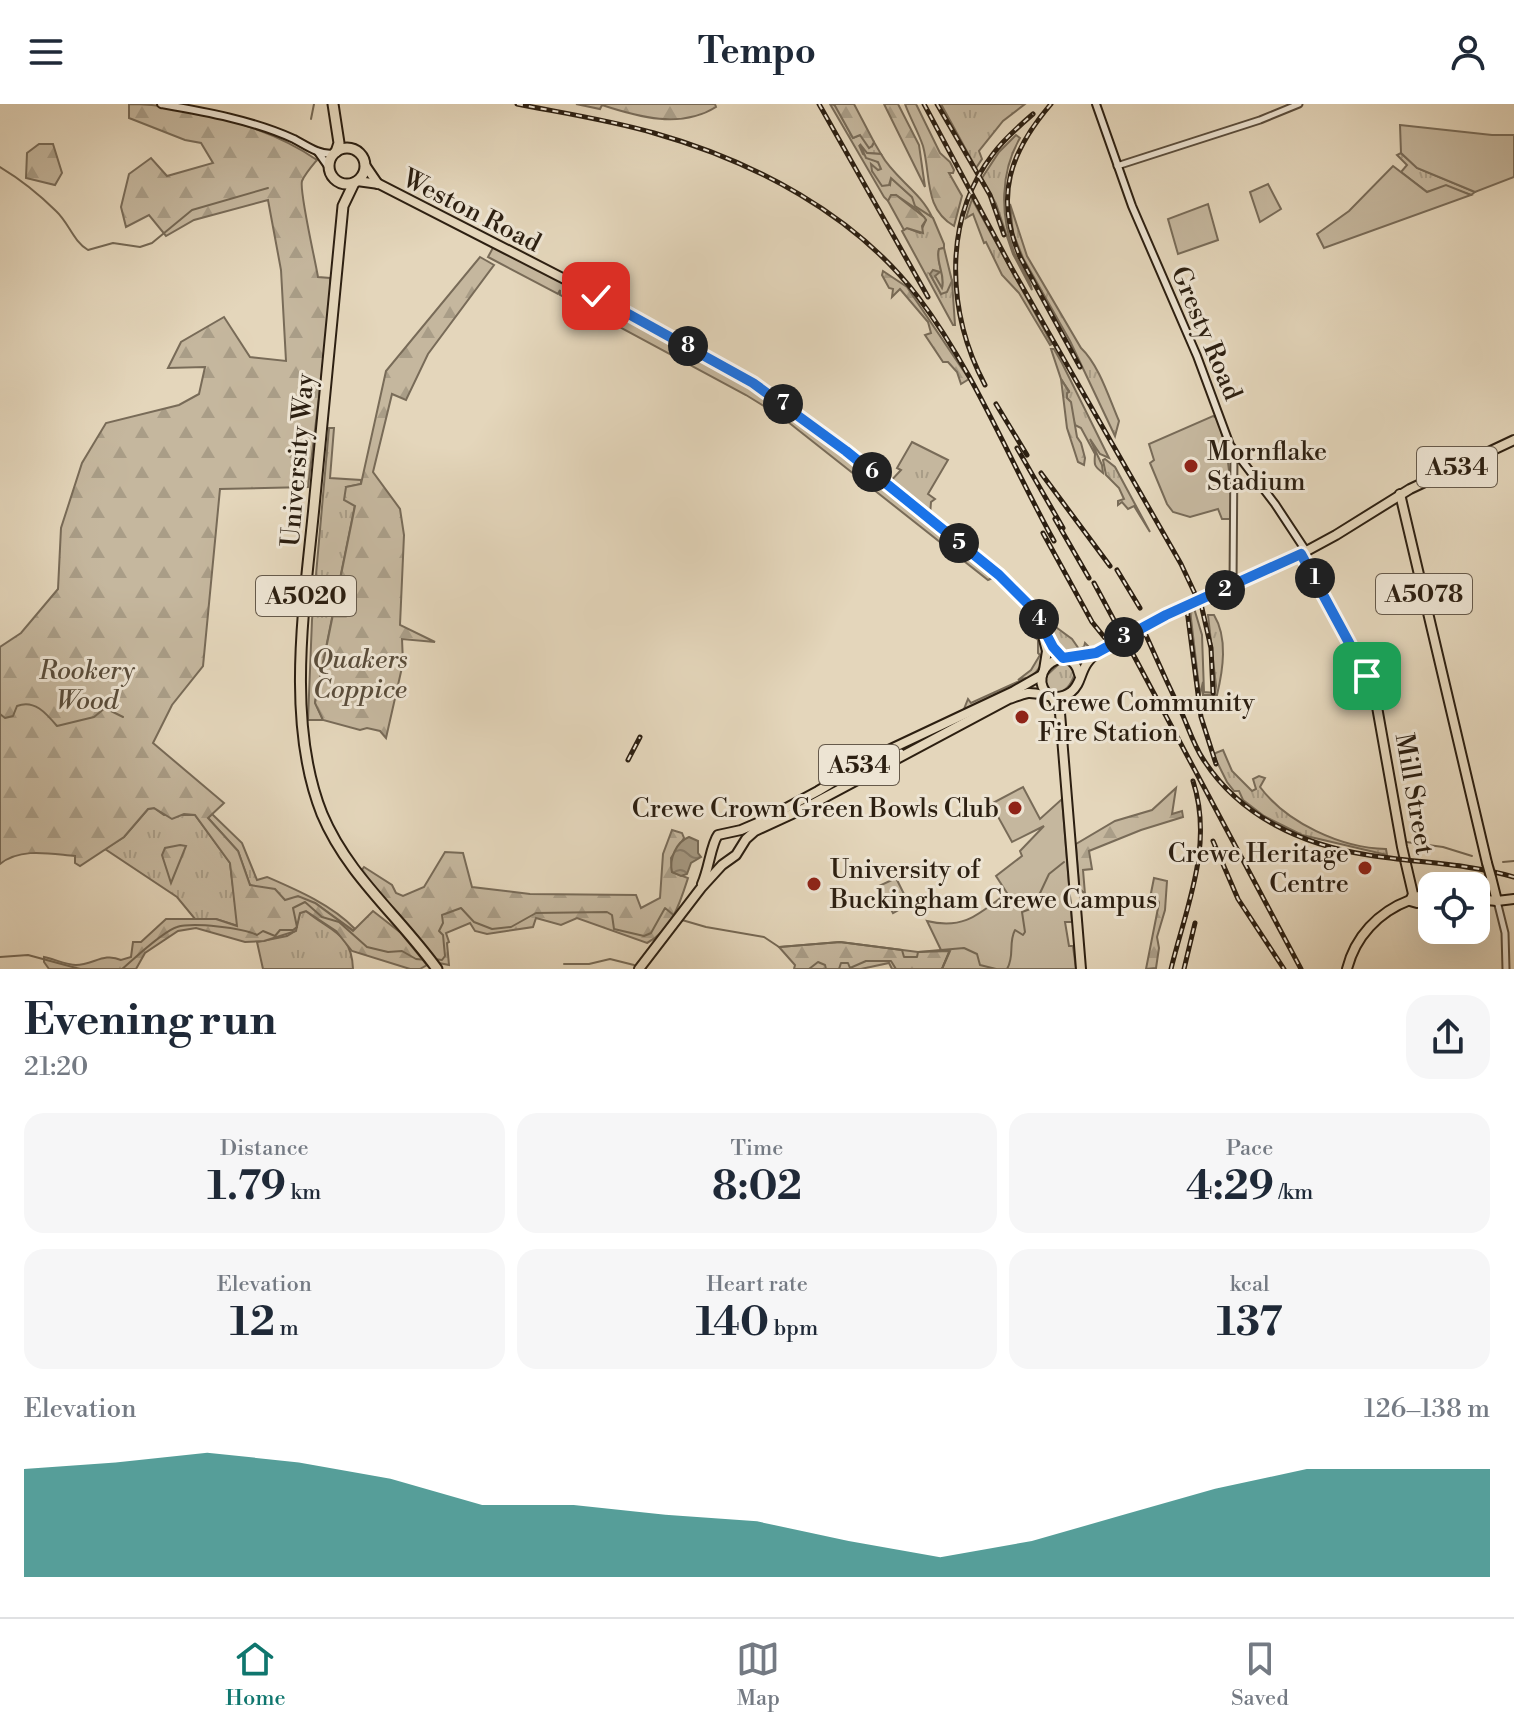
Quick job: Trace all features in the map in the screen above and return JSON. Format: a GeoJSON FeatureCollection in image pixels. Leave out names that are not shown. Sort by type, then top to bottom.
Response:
{"type":"FeatureCollection","features":[{"type":"Feature","properties":{"kind":"highway"},"geometry":{"type":"LineString","coordinates":[[333,104],[339,143],[330,169],[339,182],[356,182],[364,174],[365,165],[361,155],[346,142],[339,104]]}},
{"type":"Feature","properties":{"kind":"highway"},"geometry":{"type":"LineString","coordinates":[[335,153],[354,149]]}},
{"type":"Feature","properties":{"kind":"highway","name":"University Way"},"geometry":{"type":"LineString","coordinates":[[339,182],[344,202],[304,627],[301,686],[303,733],[319,805],[335,840],[370,892],[435,967]]}},
{"type":"Feature","properties":{"kind":"highway","name":"University Way"},"geometry":{"type":"LineString","coordinates":[[344,202],[356,182]]}},
{"type":"Feature","properties":{"kind":"main road"},"geometry":{"type":"LineString","coordinates":[[161,104],[241,120],[283,134],[318,152],[335,153]]}},
{"type":"Feature","properties":{"kind":"main road","name":"Gresty Road"},"geometry":{"type":"LineString","coordinates":[[1096,104],[1117,166],[1234,451]]}},
{"type":"Feature","properties":{"kind":"main road"},"geometry":{"type":"LineString","coordinates":[[318,152],[330,169]]}},
{"type":"Feature","properties":{"kind":"main road","name":"Weston Road"},"geometry":{"type":"LineString","coordinates":[[365,165],[379,184]]}},
{"type":"Feature","properties":{"kind":"main road","name":"Weston Road"},"geometry":{"type":"LineString","coordinates":[[356,182],[379,184],[580,287],[753,383],[846,451],[999,575],[1033,609],[1053,647],[1064,658]]}},
{"type":"Feature","properties":{"kind":"main road","name":"A534"},"geometry":{"type":"LineString","coordinates":[[639,969],[701,888],[738,853],[755,831],[805,808],[1009,699],[1029,693],[1063,696],[1073,690],[1087,660],[1097,653],[1154,621],[1336,535],[1400,494],[1514,440]]}},
{"type":"Feature","properties":{"kind":"main road"},"geometry":{"type":"LineString","coordinates":[[1234,451],[1275,504],[1303,552]]}},
{"type":"Feature","properties":{"kind":"main road","name":"A5078"},"geometry":{"type":"LineString","coordinates":[[1400,494],[1497,901]]}},
{"type":"Feature","properties":{"kind":"main road","name":"Mill Street"},"geometry":{"type":"LineString","coordinates":[[1303,552],[1374,690],[1414,897]]}},
{"type":"Feature","properties":{"kind":"main road","name":"Weston Road"},"geometry":{"type":"LineString","coordinates":[[1019,596],[1044,638],[1047,651],[1043,672]]}},
{"type":"Feature","properties":{"kind":"main road","name":"A534"},"geometry":{"type":"LineString","coordinates":[[701,888],[715,837],[753,825],[790,807],[882,754],[1014,691],[1043,672],[1053,661],[1097,653]]}},
{"type":"Feature","properties":{"kind":"main road"},"geometry":{"type":"LineString","coordinates":[[1064,658],[1077,666],[1080,675]]}},
{"type":"Feature","properties":{"kind":"main road"},"geometry":{"type":"LineString","coordinates":[[1043,672],[1042,687],[1060,713],[1081,969]]}},
{"type":"Feature","properties":{"kind":"main road"},"geometry":{"type":"LineString","coordinates":[[1060,713],[1073,690]]}},
{"type":"Feature","properties":{"kind":"main road"},"geometry":{"type":"LineString","coordinates":[[730,833],[737,837],[740,847]]}},
{"type":"Feature","properties":{"kind":"main road"},"geometry":{"type":"LineString","coordinates":[[713,851],[718,858],[729,860]]}},
{"type":"Feature","properties":{"kind":"main road"},"geometry":{"type":"LineString","coordinates":[[1347,969],[1353,949],[1364,932],[1390,910],[1418,896]]}},
{"type":"Feature","properties":{"kind":"main road"},"geometry":{"type":"LineString","coordinates":[[1490,900],[1514,899]]}},
{"type":"Feature","properties":{"kind":"street"},"geometry":{"type":"LineString","coordinates":[[1117,166],[1260,120],[1299,104]]}},
{"type":"Feature","properties":{"kind":"street","name":"Gresty Road"},"geometry":{"type":"LineString","coordinates":[[1233,586],[1234,451]]}},
{"type":"Feature","properties":{"kind":"street"},"geometry":{"type":"LineString","coordinates":[[880,769],[882,754],[895,755],[932,741]]}},
{"type":"Feature","properties":{"kind":"street"},"geometry":{"type":"LineString","coordinates":[[1497,901],[1507,953],[1506,968]]}},
{"type":"Feature","properties":{"kind":"green space","name":"Rookery Wood"},"geometry":{"type":"Polygon","coordinates":[[[129,104],[176,108],[227,120],[276,137],[317,160],[303,178],[302,187],[318,277],[330,278],[331,298],[308,487],[220,489],[203,666],[172,705],[153,743],[224,803],[208,818],[238,851],[250,885],[275,889],[285,900],[298,896],[315,903],[353,931],[373,911],[401,933],[427,965],[420,969],[410,969],[352,951],[336,931],[306,911],[300,913],[296,931],[264,941],[245,942],[196,928],[178,931],[145,953],[136,969],[49,969],[44,957],[76,965],[104,958],[121,960],[131,957],[133,942],[141,942],[166,919],[216,919],[237,926],[230,863],[195,815],[184,814],[172,819],[154,808],[148,809],[124,837],[80,866],[75,863],[75,856],[36,853],[17,855],[0,864],[0,647],[21,633],[58,589],[61,528],[82,463],[106,423],[179,405],[199,394],[205,367],[168,368],[181,342],[224,317],[250,357],[286,361],[281,270],[268,200],[194,220],[166,236],[149,215],[126,227],[121,207],[129,174],[151,158],[167,176],[213,163],[201,143],[185,140],[129,118],[129,104]]]}},
{"type":"Feature","properties":{"kind":"green space"},"geometry":{"type":"Polygon","coordinates":[[[576,104],[715,104],[716,107],[688,118],[659,119],[602,105],[600,109],[576,104]]]}},
{"type":"Feature","properties":{"kind":"green space"},"geometry":{"type":"Polygon","coordinates":[[[830,104],[835,105],[853,138],[860,135],[872,146],[874,142],[881,154],[867,153],[859,145],[863,154],[878,162],[882,169],[873,172],[890,185],[891,178],[933,218],[944,244],[938,254],[942,289],[934,275],[930,274],[941,294],[952,281],[955,325],[902,231],[907,228],[920,233],[926,220],[918,210],[896,195],[888,201],[884,197],[830,104]]]}},
{"type":"Feature","properties":{"kind":"green space"},"geometry":{"type":"Polygon","coordinates":[[[834,104],[854,104],[874,142],[872,146],[869,148],[860,135],[853,138],[834,104]]]}},
{"type":"Feature","properties":{"kind":"green space"},"geometry":{"type":"Polygon","coordinates":[[[884,104],[898,104],[919,145],[925,187],[884,104]]]}},
{"type":"Feature","properties":{"kind":"green space"},"geometry":{"type":"Polygon","coordinates":[[[905,104],[916,104],[940,153],[954,170],[949,173],[962,196],[954,226],[944,219],[933,201],[923,146],[905,104]]]}},
{"type":"Feature","properties":{"kind":"green space"},"geometry":{"type":"Polygon","coordinates":[[[941,104],[1025,104],[1003,121],[979,151],[982,159],[976,168],[941,104]]]}},
{"type":"Feature","properties":{"kind":"green space"},"geometry":{"type":"Polygon","coordinates":[[[1400,125],[1514,135],[1514,177],[1475,192],[1417,168],[1401,153],[1400,125]]]}},
{"type":"Feature","properties":{"kind":"green space"},"geometry":{"type":"Polygon","coordinates":[[[1016,135],[1020,138],[1009,165],[1004,209],[1009,238],[1032,290],[1013,254],[996,204],[982,178],[999,152],[1016,135]]]}},
{"type":"Feature","properties":{"kind":"green space"},"geometry":{"type":"Polygon","coordinates":[[[39,144],[53,144],[62,173],[55,185],[26,178],[27,153],[39,144]]]}},
{"type":"Feature","properties":{"kind":"green space"},"geometry":{"type":"Polygon","coordinates":[[[860,144],[867,153],[881,154],[932,217],[915,206],[912,197],[891,178],[889,185],[882,186],[872,171],[871,164],[881,169],[878,162],[866,158],[860,144]]]}},
{"type":"Feature","properties":{"kind":"green space"},"geometry":{"type":"Polygon","coordinates":[[[1401,153],[1417,168],[1475,192],[1471,195],[1447,187],[1427,192],[1401,172],[1407,165],[1397,155],[1401,153]]]}},
{"type":"Feature","properties":{"kind":"green space"},"geometry":{"type":"Polygon","coordinates":[[[1393,166],[1427,192],[1446,185],[1471,195],[1324,248],[1317,234],[1349,211],[1393,166]]]}},
{"type":"Feature","properties":{"kind":"green space"},"geometry":{"type":"Polygon","coordinates":[[[1268,184],[1281,209],[1260,222],[1250,192],[1268,184]]]}},
{"type":"Feature","properties":{"kind":"green space"},"geometry":{"type":"Polygon","coordinates":[[[891,195],[896,195],[924,217],[923,233],[907,228],[904,230],[888,201],[891,195]]]}},
{"type":"Feature","properties":{"kind":"green space"},"geometry":{"type":"Polygon","coordinates":[[[972,199],[1052,344],[1019,293],[1002,275],[984,243],[973,214],[966,218],[972,199]]]}},
{"type":"Feature","properties":{"kind":"green space"},"geometry":{"type":"Polygon","coordinates":[[[1010,204],[1027,256],[1103,382],[1119,421],[1115,436],[1070,341],[1023,258],[1013,233],[1010,204]]]}},
{"type":"Feature","properties":{"kind":"green space"},"geometry":{"type":"Polygon","coordinates":[[[1208,204],[1218,240],[1178,254],[1168,219],[1208,204]]]}},
{"type":"Feature","properties":{"kind":"green space"},"geometry":{"type":"Polygon","coordinates":[[[495,244],[753,383],[999,575],[988,580],[783,418],[560,295],[560,290],[558,294],[488,257],[495,244]]]}},
{"type":"Feature","properties":{"kind":"green space"},"geometry":{"type":"Polygon","coordinates":[[[944,248],[952,281],[947,292],[941,294],[930,274],[933,270],[940,272],[935,276],[942,288],[938,254],[939,249],[944,248]]]}},
{"type":"Feature","properties":{"kind":"green space","name":"Quakers Coppice"},"geometry":{"type":"Polygon","coordinates":[[[480,257],[494,265],[428,354],[406,400],[392,394],[373,472],[400,509],[404,535],[400,625],[435,642],[402,639],[403,663],[386,738],[380,731],[360,730],[323,720],[315,703],[355,506],[344,500],[346,487],[361,484],[386,371],[480,257]]]}},
{"type":"Feature","properties":{"kind":"green space"},"geometry":{"type":"Polygon","coordinates":[[[883,271],[907,287],[969,379],[961,384],[957,372],[948,362],[943,362],[925,335],[931,333],[928,322],[900,289],[892,297],[893,289],[889,288],[883,271]]]}},
{"type":"Feature","properties":{"kind":"green space"},"geometry":{"type":"Polygon","coordinates":[[[1051,349],[1062,363],[1109,458],[1100,454],[1090,439],[1103,473],[1095,465],[1095,454],[1081,428],[1075,425],[1066,393],[1069,391],[1061,379],[1051,349]]]}},
{"type":"Feature","properties":{"kind":"green space"},"geometry":{"type":"Polygon","coordinates":[[[1061,379],[1069,392],[1067,398],[1071,402],[1084,465],[1078,462],[1067,428],[1061,379]]]}},
{"type":"Feature","properties":{"kind":"green space","name":"Mornflake Stadium"},"geometry":{"type":"Polygon","coordinates":[[[1213,416],[1217,418],[1227,455],[1230,519],[1222,519],[1218,509],[1190,517],[1173,512],[1150,463],[1154,460],[1149,444],[1213,416]]]}},
{"type":"Feature","properties":{"kind":"green space"},"geometry":{"type":"Polygon","coordinates":[[[329,428],[334,428],[330,478],[361,480],[361,484],[346,487],[355,505],[315,702],[323,720],[308,720],[312,620],[329,428]]]}},
{"type":"Feature","properties":{"kind":"green space"},"geometry":{"type":"Polygon","coordinates":[[[912,442],[948,460],[928,494],[935,499],[931,502],[930,515],[887,485],[901,470],[897,468],[912,442]]]}},
{"type":"Feature","properties":{"kind":"green space"},"geometry":{"type":"Polygon","coordinates":[[[1105,459],[1115,467],[1150,532],[1134,506],[1128,509],[1122,502],[1118,505],[1118,501],[1124,499],[1119,488],[1106,475],[1105,459]]]}},
{"type":"Feature","properties":{"kind":"green space"},"geometry":{"type":"Polygon","coordinates":[[[1194,608],[1202,635],[1204,692],[1215,693],[1216,686],[1208,615],[1214,615],[1221,634],[1222,665],[1217,695],[1203,695],[1203,682],[1200,695],[1190,610],[1194,608]]]}},
{"type":"Feature","properties":{"kind":"green space"},"geometry":{"type":"Polygon","coordinates":[[[1029,623],[1037,633],[1043,653],[1036,672],[1013,687],[964,709],[968,699],[971,703],[1026,678],[1018,680],[1031,670],[1040,655],[1038,640],[1026,630],[1029,623]]]}},
{"type":"Feature","properties":{"kind":"green space"},"geometry":{"type":"Polygon","coordinates":[[[1053,625],[1072,639],[1079,649],[1085,643],[1091,649],[1071,652],[1059,649],[1049,627],[1053,625]]]}},
{"type":"Feature","properties":{"kind":"green space"},"geometry":{"type":"Polygon","coordinates":[[[1061,662],[1069,663],[1075,673],[1067,688],[1053,693],[1046,688],[1045,677],[1061,662]]]}},
{"type":"Feature","properties":{"kind":"green space"},"geometry":{"type":"Polygon","coordinates":[[[1223,750],[1232,771],[1252,791],[1256,789],[1253,779],[1259,776],[1265,778],[1260,787],[1271,800],[1300,822],[1351,844],[1386,849],[1387,855],[1302,835],[1264,816],[1243,800],[1239,791],[1234,791],[1227,782],[1213,754],[1223,750]]]}},
{"type":"Feature","properties":{"kind":"green space"},"geometry":{"type":"Polygon","coordinates":[[[1023,787],[1040,819],[1062,799],[1072,922],[1065,922],[1076,969],[942,969],[950,951],[941,950],[927,921],[961,922],[1007,893],[996,876],[1022,856],[1020,851],[1044,826],[1012,842],[991,804],[1023,787]]]}},
{"type":"Feature","properties":{"kind":"green space"},"geometry":{"type":"Polygon","coordinates":[[[1176,788],[1172,814],[1182,811],[1183,817],[1089,851],[1092,869],[1083,870],[1085,894],[1079,888],[1076,844],[1115,821],[1152,810],[1176,788]]]}},
{"type":"Feature","properties":{"kind":"green space"},"geometry":{"type":"Polygon","coordinates":[[[154,808],[164,815],[195,815],[230,863],[238,926],[216,919],[195,919],[177,897],[105,849],[124,837],[148,809],[154,808]]]}},
{"type":"Feature","properties":{"kind":"green space"},"geometry":{"type":"Polygon","coordinates":[[[212,814],[242,843],[257,880],[267,877],[314,899],[346,920],[354,931],[315,903],[285,900],[250,885],[238,851],[208,818],[212,814]]]}},
{"type":"Feature","properties":{"kind":"green space"},"geometry":{"type":"Polygon","coordinates":[[[672,830],[682,833],[684,838],[671,858],[672,872],[688,878],[669,923],[647,943],[577,918],[561,925],[536,918],[533,927],[487,934],[475,931],[470,923],[446,933],[449,965],[439,963],[361,871],[364,867],[403,896],[424,887],[445,852],[463,853],[472,887],[530,894],[636,895],[641,908],[660,898],[663,854],[672,830]]]}},
{"type":"Feature","properties":{"kind":"green space"},"geometry":{"type":"Polygon","coordinates":[[[186,846],[171,883],[162,855],[165,848],[186,846]]]}},
{"type":"Feature","properties":{"kind":"green space"},"geometry":{"type":"Polygon","coordinates":[[[896,878],[909,904],[893,913],[879,886],[896,878]]]}},
{"type":"Feature","properties":{"kind":"green space"},"geometry":{"type":"Polygon","coordinates":[[[1154,878],[1167,881],[1165,910],[1157,937],[1156,968],[1146,969],[1159,903],[1151,893],[1154,878]]]}},
{"type":"Feature","properties":{"kind":"green space"},"geometry":{"type":"Polygon","coordinates":[[[306,911],[344,940],[352,957],[353,969],[263,969],[257,942],[287,936],[295,931],[300,913],[306,911]]]}},
{"type":"Feature","properties":{"kind":"green space"},"geometry":{"type":"Polygon","coordinates":[[[840,942],[918,952],[950,951],[942,969],[892,969],[889,963],[861,969],[794,969],[795,965],[779,947],[840,942]]]}},
{"type":"Feature","properties":{"kind":"water"},"geometry":{"type":"Polygon","coordinates":[[[689,837],[698,841],[701,857],[691,863],[687,874],[681,876],[672,872],[673,857],[680,843],[689,837]]]}},
{"type":"Feature","properties":{"kind":"waterway"},"geometry":{"type":"LineString","coordinates":[[311,119],[314,104]]}},
{"type":"Feature","properties":{"kind":"waterway"},"geometry":{"type":"LineString","coordinates":[[0,167],[50,205],[78,242],[88,250],[113,243],[140,247],[152,243],[192,210],[268,188]]}},
{"type":"Feature","properties":{"kind":"waterway"},"geometry":{"type":"LineString","coordinates":[[0,714],[5,718],[13,716],[17,706],[29,704],[44,712],[57,726],[94,717],[105,708],[123,717]]}},
{"type":"Feature","properties":{"kind":"waterway"},"geometry":{"type":"LineString","coordinates":[[1406,842],[1443,847],[1472,856]]}},
{"type":"Feature","properties":{"kind":"waterway"},"geometry":{"type":"LineString","coordinates":[[1503,862],[1514,861]]}},
{"type":"Feature","properties":{"kind":"waterway"},"geometry":{"type":"LineString","coordinates":[[1007,969],[1015,930],[1023,935],[1025,932],[1022,912],[1033,908],[1049,874],[1064,862]]}},
{"type":"Feature","properties":{"kind":"waterway"},"geometry":{"type":"LineString","coordinates":[[122,969],[157,939],[177,927],[218,926],[257,935],[263,931],[275,936],[280,930],[293,930],[297,927],[293,908],[305,902],[322,917],[339,922],[367,947],[388,952],[402,951],[416,959],[427,960]]}},
{"type":"Feature","properties":{"kind":"waterway"},"geometry":{"type":"LineString","coordinates":[[434,959],[442,960],[445,956],[443,935],[439,931],[443,923],[442,915],[461,908],[474,922],[492,929],[511,927],[536,913],[607,912],[612,915],[614,929],[644,936],[651,933],[665,908],[676,917]]}},
{"type":"Feature","properties":{"kind":"waterway"},"geometry":{"type":"LineString","coordinates":[[682,920],[764,937],[779,947],[840,942],[902,950],[904,957],[917,957],[918,952],[964,948],[977,954],[980,965],[996,969]]}},
{"type":"Feature","properties":{"kind":"waterway"},"geometry":{"type":"LineString","coordinates":[[942,969],[949,952]]}},
{"type":"Feature","properties":{"kind":"waterway"},"geometry":{"type":"LineString","coordinates":[[0,957],[28,955],[80,969]]}},
{"type":"Feature","properties":{"kind":"waterway"},"geometry":{"type":"LineString","coordinates":[[564,964],[589,964],[610,959],[634,965]]}},
{"type":"Feature","properties":{"kind":"waterway"},"geometry":{"type":"LineString","coordinates":[[839,969],[841,963],[848,963],[850,968],[866,961],[891,961],[896,969]]}},
{"type":"Feature","properties":{"kind":"waterway"},"geometry":{"type":"LineString","coordinates":[[809,969],[818,962],[826,969]]}},
{"type":"Feature","properties":{"kind":"railway"},"geometry":{"type":"LineString","coordinates":[[517,104],[637,128],[728,159],[800,194],[864,240],[893,267],[918,297],[957,355],[1054,541]]}},
{"type":"Feature","properties":{"kind":"railway"},"geometry":{"type":"LineString","coordinates":[[819,104],[928,297]]}},
{"type":"Feature","properties":{"kind":"railway"},"geometry":{"type":"LineString","coordinates":[[924,104],[1011,267],[1181,564],[1197,598]]}},
{"type":"Feature","properties":{"kind":"railway"},"geometry":{"type":"LineString","coordinates":[[937,104],[990,195],[1004,235]]}},
{"type":"Feature","properties":{"kind":"railway"},"geometry":{"type":"LineString","coordinates":[[1051,104],[1016,157],[1010,176],[1008,214],[1020,257],[1080,367]]}},
{"type":"Feature","properties":{"kind":"railway"},"geometry":{"type":"LineString","coordinates":[[985,385],[972,357],[957,298],[958,237],[976,180],[997,148],[1033,114]]}},
{"type":"Feature","properties":{"kind":"railway"},"geometry":{"type":"LineString","coordinates":[[996,404],[1027,455]]}},
{"type":"Feature","properties":{"kind":"railway"},"geometry":{"type":"LineString","coordinates":[[1017,448],[1063,528]]}},
{"type":"Feature","properties":{"kind":"railway"},"geometry":{"type":"LineString","coordinates":[[1041,473],[1110,566]]}},
{"type":"Feature","properties":{"kind":"railway"},"geometry":{"type":"LineString","coordinates":[[1055,519],[1089,578]]}},
{"type":"Feature","properties":{"kind":"railway"},"geometry":{"type":"LineString","coordinates":[[1043,533],[1092,622],[1109,643]]}},
{"type":"Feature","properties":{"kind":"railway"},"geometry":{"type":"LineString","coordinates":[[1117,570],[1140,608]]}},
{"type":"Feature","properties":{"kind":"railway"},"geometry":{"type":"LineString","coordinates":[[1094,583],[1115,622]]}},
{"type":"Feature","properties":{"kind":"railway"},"geometry":{"type":"LineString","coordinates":[[1201,604],[1211,648],[1213,693]]}},
{"type":"Feature","properties":{"kind":"railway"},"geometry":{"type":"LineString","coordinates":[[1187,610],[1201,717],[1216,764]]}},
{"type":"Feature","properties":{"kind":"railway"},"geometry":{"type":"LineString","coordinates":[[1144,631],[1199,753],[1218,779],[1254,812],[1297,836],[1320,844],[1386,858],[1478,869],[1514,877]]}},
{"type":"Feature","properties":{"kind":"railway"},"geometry":{"type":"LineString","coordinates":[[1126,641],[1301,969]]}},
{"type":"Feature","properties":{"kind":"railway"},"geometry":{"type":"LineString","coordinates":[[628,760],[640,737]]}},
{"type":"Feature","properties":{"kind":"railway"},"geometry":{"type":"LineString","coordinates":[[1171,969],[1196,876],[1199,853],[1201,829],[1193,781]]}},
{"type":"Feature","properties":{"kind":"railway"},"geometry":{"type":"LineString","coordinates":[[1213,841],[1238,899],[1284,969]]}},
{"type":"Feature","properties":{"kind":"railway"},"geometry":{"type":"LineString","coordinates":[[1184,969],[1195,923]]}},
{"type":"Feature","properties":{"kind":"place","name":"Mornflake Stadium"},"geometry":{"type":"Point","coordinates":[1191,466]}},
{"type":"Feature","properties":{"kind":"place","name":"Crewe Community Fire Station"},"geometry":{"type":"Point","coordinates":[1022,717]}},
{"type":"Feature","properties":{"kind":"place","name":"Crewe Crown Green Bowls Club"},"geometry":{"type":"Point","coordinates":[1015,808]}},
{"type":"Feature","properties":{"kind":"place","name":"Crewe Heritage Centre"},"geometry":{"type":"Point","coordinates":[1365,868]}},
{"type":"Feature","properties":{"kind":"place","name":"University of Buckingham Crewe Campus"},"geometry":{"type":"Point","coordinates":[814,884]}},
{"type":"Feature","properties":{"kind":"route"},"geometry":{"type":"LineString","coordinates":[[596,296],[753,383],[846,451],[999,575],[1033,609],[1053,647],[1063,658],[1096,653],[1166,615],[1301,554],[1367,676]]}}]}
